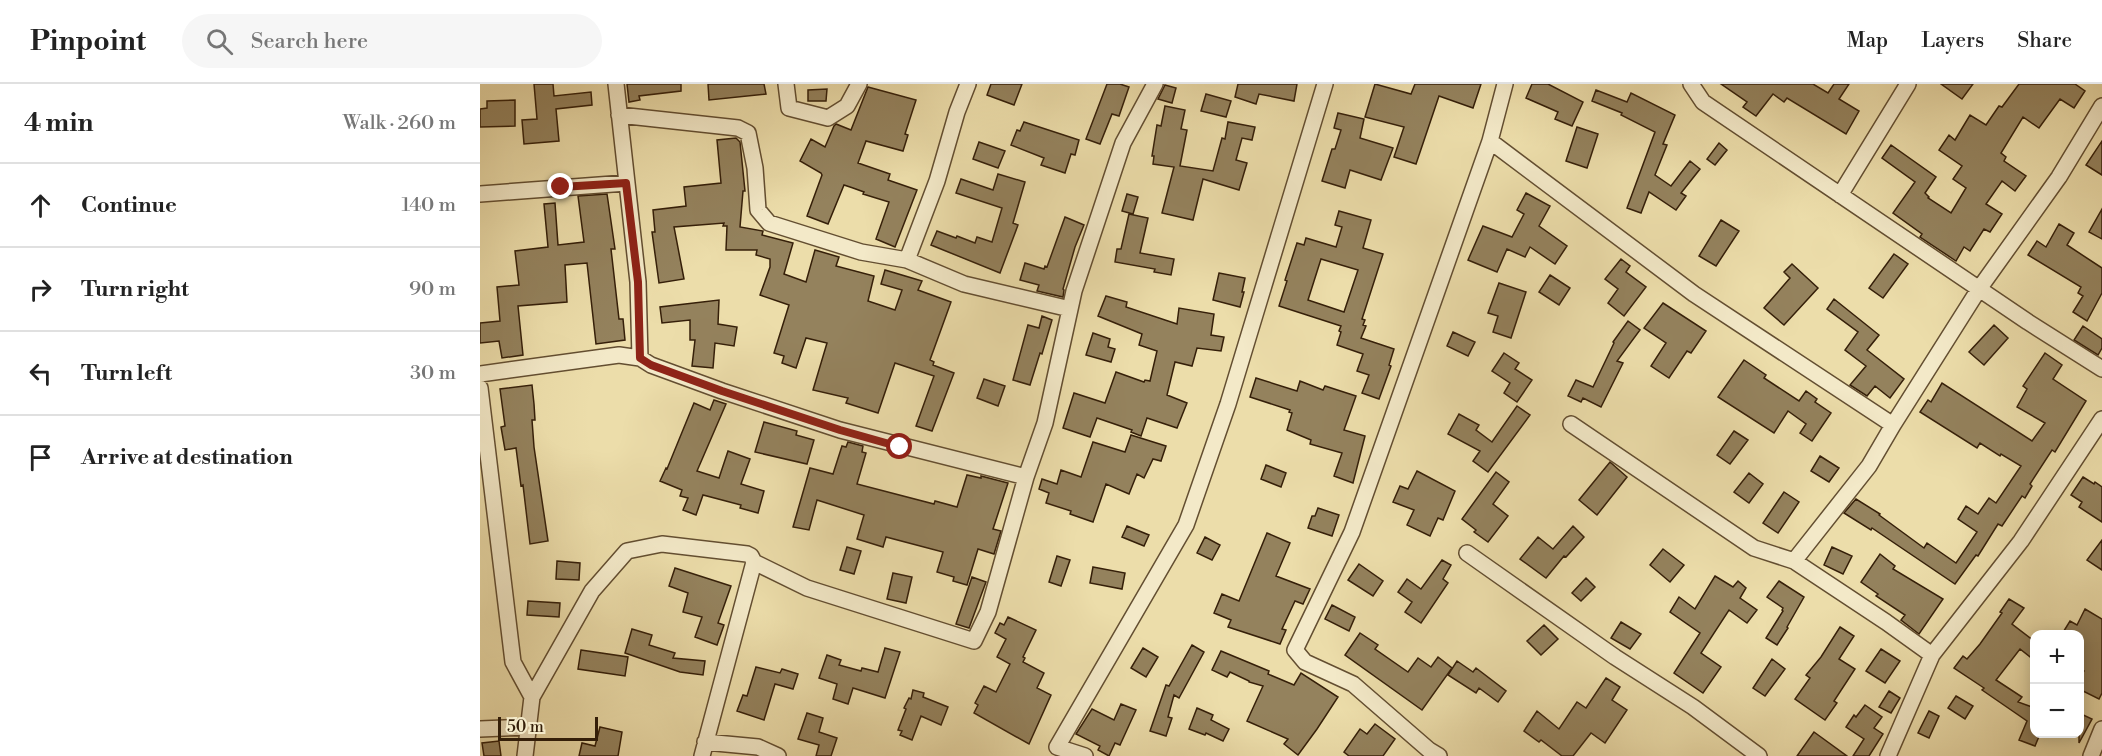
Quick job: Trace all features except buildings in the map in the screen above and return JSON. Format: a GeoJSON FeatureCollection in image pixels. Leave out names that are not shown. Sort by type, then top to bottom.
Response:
{"type":"FeatureCollection","features":[{"type":"Feature","properties":{"kind":"street"},"geometry":{"type":"LineString","coordinates":[[616,84],[638,282],[640,358]]}},
{"type":"Feature","properties":{"kind":"street"},"geometry":{"type":"LineString","coordinates":[[786,84],[789,108],[828,118],[847,106],[859,84]]}},
{"type":"Feature","properties":{"kind":"street"},"geometry":{"type":"LineString","coordinates":[[907,260],[937,181],[957,112],[968,84]]}},
{"type":"Feature","properties":{"kind":"street"},"geometry":{"type":"LineString","coordinates":[[525,756],[532,697],[592,591],[627,551],[662,544],[747,554],[754,562],[807,588],[974,641],[988,612],[1026,477],[1045,423],[1074,291],[1124,143],[1154,84]]}},
{"type":"Feature","properties":{"kind":"street"},"geometry":{"type":"LineString","coordinates":[[1085,756],[1057,747],[1186,525],[1228,404],[1325,84]]}},
{"type":"Feature","properties":{"kind":"street"},"geometry":{"type":"LineString","coordinates":[[1439,756],[1429,750],[1353,684],[1305,662],[1295,650],[1352,532],[1490,141],[1505,84]]}},
{"type":"Feature","properties":{"kind":"street"},"geometry":{"type":"LineString","coordinates":[[1691,84],[1703,102],[1979,289],[2102,369]]}},
{"type":"Feature","properties":{"kind":"street"},"geometry":{"type":"LineString","coordinates":[[1840,195],[1908,84]]}},
{"type":"Feature","properties":{"kind":"street"},"geometry":{"type":"LineString","coordinates":[[1794,561],[1869,466],[1979,289],[2059,177],[2102,106]]}},
{"type":"Feature","properties":{"kind":"street"},"geometry":{"type":"LineString","coordinates":[[619,115],[738,128],[748,133],[755,168],[758,210],[769,224],[861,252],[907,260],[964,285],[1070,309]]}},
{"type":"Feature","properties":{"kind":"street"},"geometry":{"type":"LineString","coordinates":[[1490,141],[1694,294],[1893,425]]}},
{"type":"Feature","properties":{"kind":"street"},"geometry":{"type":"LineString","coordinates":[[480,194],[626,183]]}},
{"type":"Feature","properties":{"kind":"street"},"geometry":{"type":"LineString","coordinates":[[480,374],[619,355],[640,358],[651,365],[722,391],[840,430],[1026,477]]}},
{"type":"Feature","properties":{"kind":"street"},"geometry":{"type":"LineString","coordinates":[[480,388],[513,662],[532,697]]}},
{"type":"Feature","properties":{"kind":"street"},"geometry":{"type":"LineString","coordinates":[[1888,756],[1932,655],[2021,541],[2102,419]]}},
{"type":"Feature","properties":{"kind":"street"},"geometry":{"type":"LineString","coordinates":[[1571,424],[1754,548],[1794,561],[1932,655]]}},
{"type":"Feature","properties":{"kind":"street"},"geometry":{"type":"LineString","coordinates":[[1467,553],[1615,657],[1693,707],[1759,756]]}},
{"type":"Feature","properties":{"kind":"street"},"geometry":{"type":"LineString","coordinates":[[754,562],[703,749],[758,747],[778,756]]}},
{"type":"Feature","properties":{"kind":"street"},"geometry":{"type":"LineString","coordinates":[[480,729],[528,727]]}},
{"type":"Feature","properties":{"kind":"street"},"geometry":{"type":"LineString","coordinates":[[2091,756],[2102,729]]}},
{"type":"Feature","properties":{"kind":"route"},"geometry":{"type":"LineString","coordinates":[[561,187],[626,183],[638,282],[640,358],[651,365],[722,391],[900,447]]}}]}
